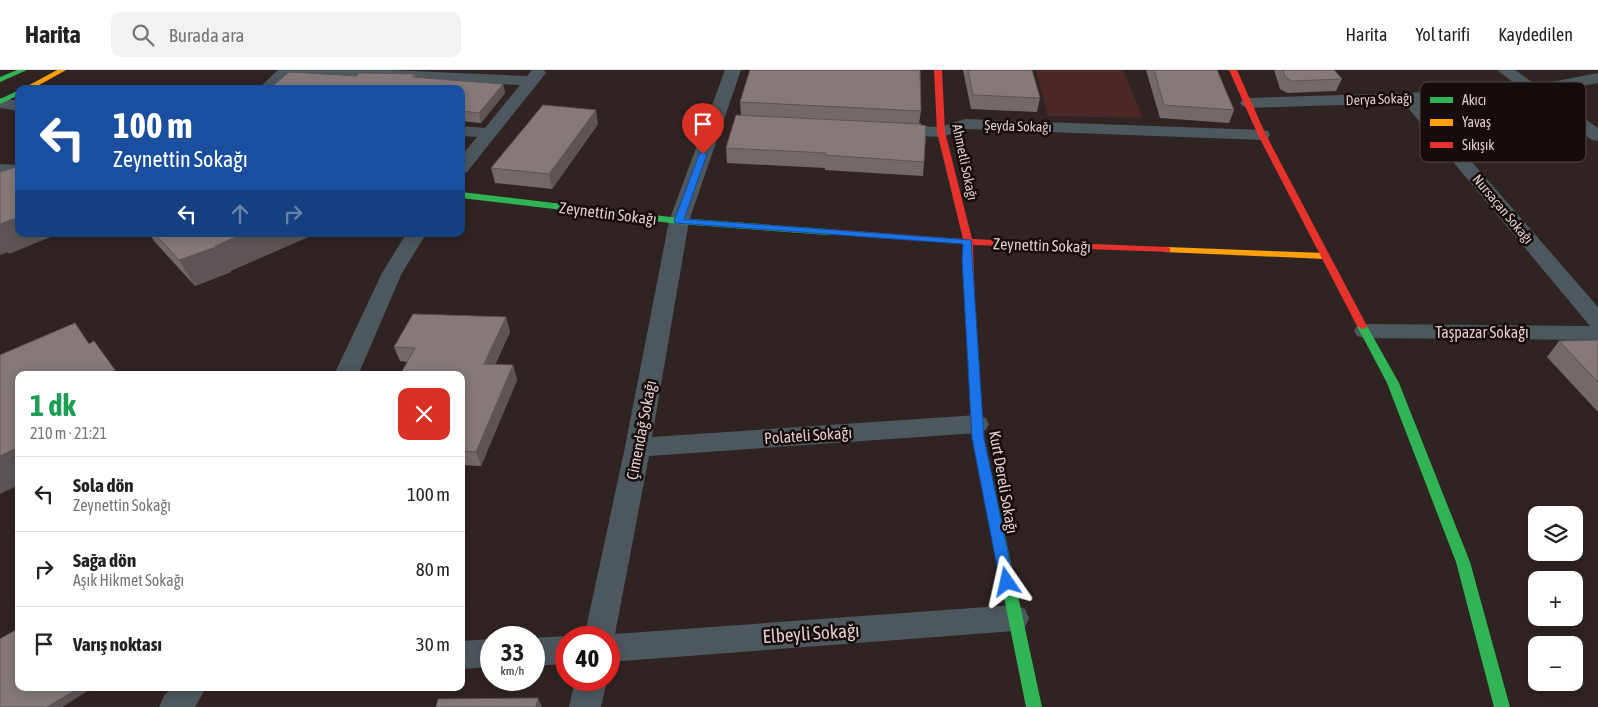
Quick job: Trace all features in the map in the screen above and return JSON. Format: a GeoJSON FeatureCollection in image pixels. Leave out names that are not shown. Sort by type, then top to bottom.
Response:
{"type":"FeatureCollection","features":[{"type":"Feature","properties":{"kind":"street"},"geometry":{"type":"LineString","coordinates":[[0,75],[19,70]]}},
{"type":"Feature","properties":{"kind":"street"},"geometry":{"type":"LineString","coordinates":[[0,80],[23,70]]}},
{"type":"Feature","properties":{"kind":"street"},"geometry":{"type":"LineString","coordinates":[[34,85],[62,70]]}},
{"type":"Feature","properties":{"kind":"street"},"geometry":{"type":"LineString","coordinates":[[271,85],[288,70],[537,76]]}},
{"type":"Feature","properties":{"kind":"street","name":"Çimendağ Sokağı"},"geometry":{"type":"LineString","coordinates":[[601,626],[638,447],[679,221],[733,70]]}},
{"type":"Feature","properties":{"kind":"street","name":"Ahmetli Sokağı"},"geometry":{"type":"LineString","coordinates":[[938,70],[941,132],[968,242],[967,259]]}},
{"type":"Feature","properties":{"kind":"street"},"geometry":{"type":"LineString","coordinates":[[1233,70],[1262,135],[1393,383],[1463,562],[1502,707]]}},
{"type":"Feature","properties":{"kind":"street"},"geometry":{"type":"LineString","coordinates":[[1505,70],[1522,82]]}},
{"type":"Feature","properties":{"kind":"street"},"geometry":{"type":"LineString","coordinates":[[465,163],[537,76]]}},
{"type":"Feature","properties":{"kind":"street","name":"Derya Sokağı"},"geometry":{"type":"LineString","coordinates":[[1576,82],[1598,78]]}},
{"type":"Feature","properties":{"kind":"street"},"geometry":{"type":"LineString","coordinates":[[0,102],[15,94]]}},
{"type":"Feature","properties":{"kind":"street","name":"Derya Sokağı"},"geometry":{"type":"LineString","coordinates":[[1248,103],[1420,97]]}},
{"type":"Feature","properties":{"kind":"street","name":"Nursaçan Sokağı"},"geometry":{"type":"LineString","coordinates":[[1408,98],[1420,112]]}},
{"type":"Feature","properties":{"kind":"street"},"geometry":{"type":"LineString","coordinates":[[0,102],[15,105]]}},
{"type":"Feature","properties":{"kind":"street"},"geometry":{"type":"LineString","coordinates":[[715,121],[734,122]]}},
{"type":"Feature","properties":{"kind":"street","name":"Şeyda Sokağı"},"geometry":{"type":"LineString","coordinates":[[882,129],[941,132],[965,124],[1262,135]]}},
{"type":"Feature","properties":{"kind":"street"},"geometry":{"type":"LineString","coordinates":[[1586,128],[1598,136]]}},
{"type":"Feature","properties":{"kind":"street"},"geometry":{"type":"LineString","coordinates":[[465,132],[490,133]]}},
{"type":"Feature","properties":{"kind":"street","name":"Nursaçan Sokağı"},"geometry":{"type":"LineString","coordinates":[[1463,162],[1598,321]]}},
{"type":"Feature","properties":{"kind":"street"},"geometry":{"type":"LineString","coordinates":[[0,169],[15,170]]}},
{"type":"Feature","properties":{"kind":"street","name":"Zeynettin Sokağı"},"geometry":{"type":"LineString","coordinates":[[465,195],[679,221],[968,242],[1325,256]]}},
{"type":"Feature","properties":{"kind":"street"},"geometry":{"type":"LineString","coordinates":[[348,371],[392,273],[414,237]]}},
{"type":"Feature","properties":{"kind":"street","name":"Kurt Dereli Sokağı"},"geometry":{"type":"LineString","coordinates":[[967,259],[978,438],[1034,707]]}},
{"type":"Feature","properties":{"kind":"street","name":"Taşpazar Sokağı"},"geometry":{"type":"LineString","coordinates":[[1365,331],[1598,333]]}},
{"type":"Feature","properties":{"kind":"street","name":"Polateli Sokağı"},"geometry":{"type":"LineString","coordinates":[[638,447],[978,424]]}},
{"type":"Feature","properties":{"kind":"street","name":"Elbeyli Sokağı"},"geometry":{"type":"LineString","coordinates":[[620,647],[1014,618]]}},
{"type":"Feature","properties":{"kind":"street"},"geometry":{"type":"LineString","coordinates":[[465,654],[480,653]]}},
{"type":"Feature","properties":{"kind":"street"},"geometry":{"type":"LineString","coordinates":[[175,707],[188,691]]}},
{"type":"Feature","properties":{"kind":"street"},"geometry":{"type":"LineString","coordinates":[[585,707],[589,691]]}},
{"type":"Feature","properties":{"kind":"shaded area"},"geometry":{"type":"Polygon","coordinates":[[[1036,70],[1123,70],[1143,118],[1048,116],[1036,70]]]}},
{"type":"Feature","properties":{"kind":"building"},"geometry":{"type":"Polygon","coordinates":[[[750,70],[920,70],[921,111],[740,102],[750,70]]]}},
{"type":"Feature","properties":{"kind":"building"},"geometry":{"type":"Polygon","coordinates":[[[968,70],[1032,70],[1040,98],[973,95],[968,70]]]}},
{"type":"Feature","properties":{"kind":"building"},"geometry":{"type":"Polygon","coordinates":[[[1154,70],[1217,70],[1234,110],[1164,105],[1154,70]]]}},
{"type":"Feature","properties":{"kind":"building"},"geometry":{"type":"Polygon","coordinates":[[[1283,70],[1334,70],[1342,79],[1292,81],[1285,77],[1283,70]]]}},
{"type":"Feature","properties":{"kind":"building"},"geometry":{"type":"Polygon","coordinates":[[[289,72],[356,76],[359,73],[415,74],[412,77],[503,84],[479,113],[465,111],[465,85],[274,85],[289,72]]]}},
{"type":"Feature","properties":{"kind":"building"},"geometry":{"type":"Polygon","coordinates":[[[543,105],[596,110],[549,174],[491,168],[543,105]]]}},
{"type":"Feature","properties":{"kind":"building"},"geometry":{"type":"Polygon","coordinates":[[[736,115],[921,124],[926,126],[924,162],[825,155],[826,153],[726,148],[736,115]]]}},
{"type":"Feature","properties":{"kind":"building"},"geometry":{"type":"Polygon","coordinates":[[[15,167],[15,218],[0,224],[0,172],[15,167]]]}},
{"type":"Feature","properties":{"kind":"building"},"geometry":{"type":"Polygon","coordinates":[[[158,237],[236,237],[216,247],[179,260],[158,237]]]}},
{"type":"Feature","properties":{"kind":"building"},"geometry":{"type":"Polygon","coordinates":[[[413,314],[506,317],[484,364],[513,365],[476,452],[465,451],[465,371],[402,371],[415,348],[394,347],[413,314]]]}},
{"type":"Feature","properties":{"kind":"building"},"geometry":{"type":"Polygon","coordinates":[[[75,323],[89,344],[94,341],[115,370],[15,371],[15,449],[0,456],[0,355],[75,323]]]}},
{"type":"Feature","properties":{"kind":"building"},"geometry":{"type":"Polygon","coordinates":[[[1598,340],[1598,382],[1559,341],[1598,340]]]}},
{"type":"Feature","properties":{"kind":"building"},"geometry":{"type":"Polygon","coordinates":[[[15,630],[15,691],[74,691],[47,707],[0,707],[0,639],[15,630]]]}},
{"type":"Feature","properties":{"kind":"building"},"geometry":{"type":"Polygon","coordinates":[[[538,698],[536,707],[436,707],[438,699],[538,698]]]}},
{"type":"Feature","properties":{"kind":"traffic: fast"},"geometry":{"type":"LineString","coordinates":[[0,80],[23,70]]}},
{"type":"Feature","properties":{"kind":"traffic: fast"},"geometry":{"type":"LineString","coordinates":[[0,102],[15,94]]}},
{"type":"Feature","properties":{"kind":"traffic: fast"},"geometry":{"type":"LineString","coordinates":[[465,195],[679,221],[828,232]]}},
{"type":"Feature","properties":{"kind":"traffic: fast"},"geometry":{"type":"LineString","coordinates":[[970,306],[978,438],[1034,707]]}},
{"type":"Feature","properties":{"kind":"traffic: fast"},"geometry":{"type":"LineString","coordinates":[[1362,326],[1393,383],[1463,562],[1502,707]]}},
{"type":"Feature","properties":{"kind":"traffic: slow"},"geometry":{"type":"LineString","coordinates":[[34,85],[62,70]]}},
{"type":"Feature","properties":{"kind":"traffic: slow"},"geometry":{"type":"LineString","coordinates":[[1167,250],[1325,256]]}},
{"type":"Feature","properties":{"kind":"traffic: jam"},"geometry":{"type":"LineString","coordinates":[[938,70],[941,132],[968,242],[967,259],[970,306]]}},
{"type":"Feature","properties":{"kind":"traffic: jam"},"geometry":{"type":"LineString","coordinates":[[1233,70],[1262,135],[1362,326]]}},
{"type":"Feature","properties":{"kind":"traffic: jam"},"geometry":{"type":"LineString","coordinates":[[828,232],[968,242],[1167,250]]}},
{"type":"Feature","properties":{"kind":"route"},"geometry":{"type":"LineString","coordinates":[[703,154],[679,221],[968,242],[967,259],[978,438],[1007,582]]}}]}
